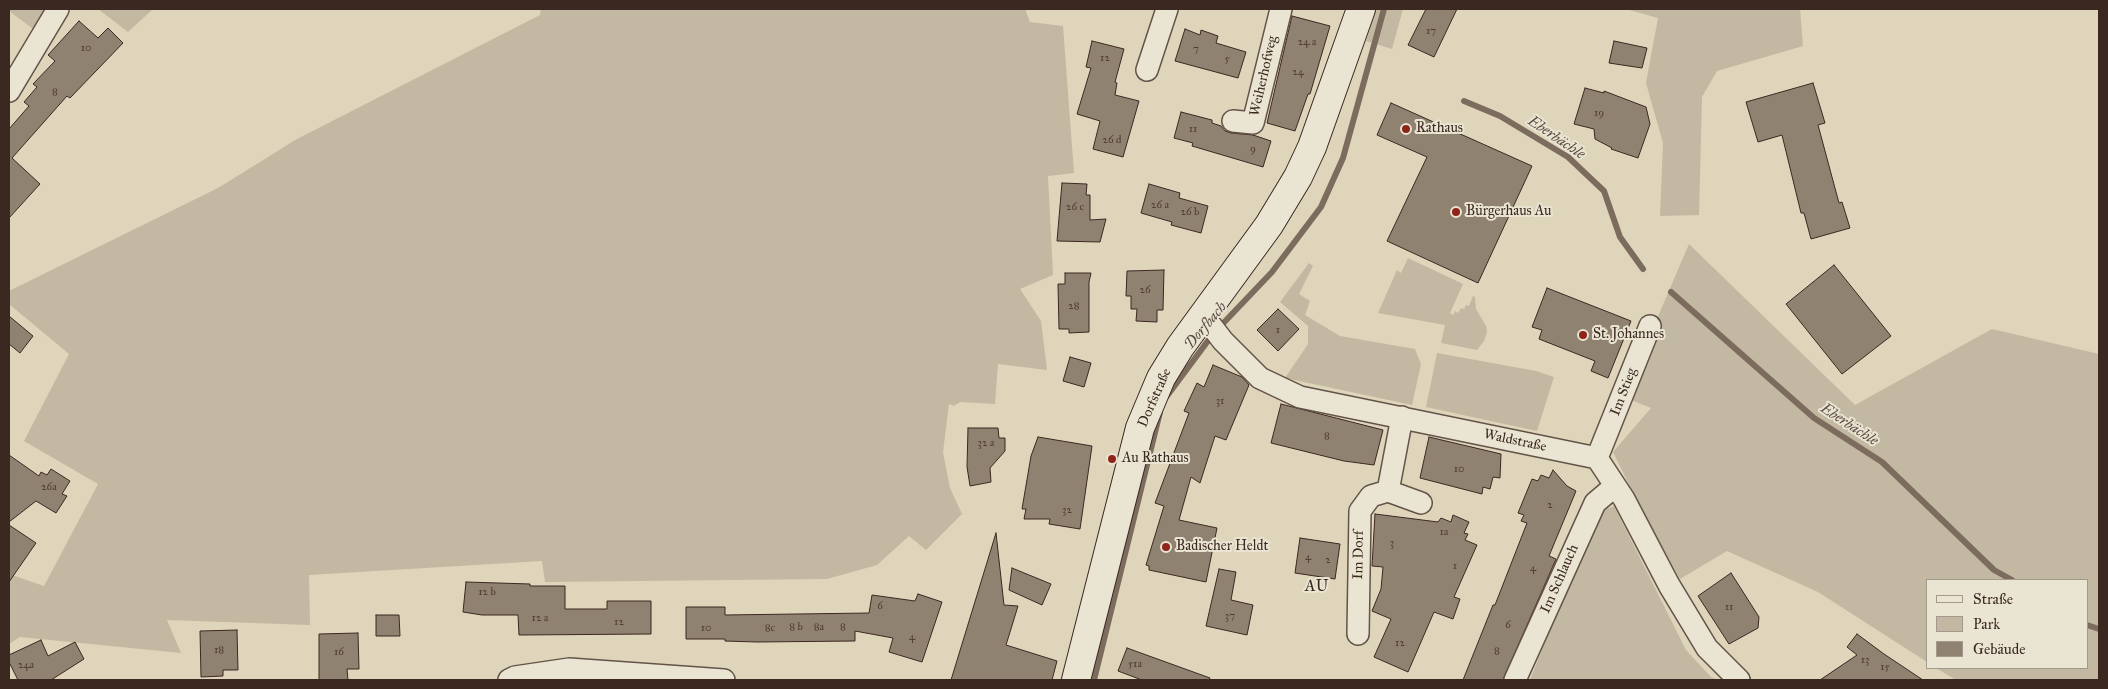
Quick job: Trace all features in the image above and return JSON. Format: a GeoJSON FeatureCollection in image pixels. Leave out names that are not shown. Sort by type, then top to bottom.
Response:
{"type":"FeatureCollection","features":[{"type":"Feature","properties":{"kind":"main road","name":"Dorfstraße"},"geometry":{"type":"LineString","coordinates":[[1076,680],[1140,428],[1161,378],[1180,347],[1205,319],[1298,178],[1318,130],[1361,9]]}},
{"type":"Feature","properties":{"kind":"street"},"geometry":{"type":"LineString","coordinates":[[9,91],[58,9]]}},
{"type":"Feature","properties":{"kind":"street"},"geometry":{"type":"LineString","coordinates":[[1147,70],[1167,9]]}},
{"type":"Feature","properties":{"kind":"street","name":"Weiherhofweg"},"geometry":{"type":"LineString","coordinates":[[1232,121],[1253,123],[1281,9]]}},
{"type":"Feature","properties":{"kind":"street","name":"Waldstraße"},"geometry":{"type":"LineString","coordinates":[[1205,319],[1260,378],[1300,397],[1597,458]]}},
{"type":"Feature","properties":{"kind":"street","name":"Im Stieg"},"geometry":{"type":"LineString","coordinates":[[1597,458],[1650,326]]}},
{"type":"Feature","properties":{"kind":"street"},"geometry":{"type":"LineString","coordinates":[[1402,417],[1388,491],[1421,503]]}},
{"type":"Feature","properties":{"kind":"street"},"geometry":{"type":"LineString","coordinates":[[1597,458],[1626,503],[1669,585],[1707,648],[1739,680]]}},
{"type":"Feature","properties":{"kind":"street","name":"Im Schlauch"},"geometry":{"type":"LineString","coordinates":[[1515,680],[1595,503],[1615,486]]}},
{"type":"Feature","properties":{"kind":"street","name":"Im Dorf"},"geometry":{"type":"LineString","coordinates":[[1358,634],[1360,511],[1371,496],[1388,491]]}},
{"type":"Feature","properties":{"kind":"street"},"geometry":{"type":"LineString","coordinates":[[509,680],[569,669],[724,680]]}},
{"type":"Feature","properties":{"kind":"green space"},"geometry":{"type":"Polygon","coordinates":[[[9,9],[50,9],[36,31],[9,11],[9,9]]]}},
{"type":"Feature","properties":{"kind":"green space"},"geometry":{"type":"Polygon","coordinates":[[[98,9],[153,9],[128,32],[98,9]]]}},
{"type":"Feature","properties":{"kind":"green space"},"geometry":{"type":"Polygon","coordinates":[[[541,9],[1025,9],[1030,22],[1063,26],[1074,173],[1048,176],[1053,275],[1020,289],[1041,321],[1047,370],[998,364],[995,404],[960,402],[954,406],[949,404],[943,452],[950,488],[962,514],[926,550],[909,536],[877,565],[827,579],[545,582],[542,561],[309,575],[310,625],[167,620],[181,653],[20,637],[9,644],[9,574],[44,586],[98,484],[24,441],[69,354],[9,304],[9,291],[218,188],[297,139],[540,15],[541,9]]]}},
{"type":"Feature","properties":{"kind":"green space"},"geometry":{"type":"Polygon","coordinates":[[[1376,9],[1403,9],[1392,49],[1366,41],[1376,9]]]}},
{"type":"Feature","properties":{"kind":"green space"},"geometry":{"type":"Polygon","coordinates":[[[1626,9],[1800,9],[1803,46],[1717,71],[1702,97],[1699,215],[1660,216],[1663,143],[1646,83],[1658,18],[1626,9]]]}},
{"type":"Feature","properties":{"kind":"green space"},"geometry":{"type":"Polygon","coordinates":[[[1689,244],[1855,405],[1992,329],[2099,354],[2099,680],[1956,680],[1938,669],[2088,669],[2088,579],[1926,579],[1926,661],[1818,592],[1727,551],[1680,579],[1638,503],[1613,452],[1651,408],[1631,400],[1653,328],[1689,244]]]}},
{"type":"Feature","properties":{"kind":"green space"},"geometry":{"type":"Polygon","coordinates":[[[1408,258],[1463,284],[1450,313],[1453,315],[1455,311],[1458,313],[1461,308],[1464,309],[1466,305],[1469,306],[1473,296],[1475,297],[1476,309],[1486,326],[1487,332],[1484,341],[1477,350],[1441,343],[1445,325],[1378,313],[1397,270],[1401,273],[1408,258]]]}},
{"type":"Feature","properties":{"kind":"green space"},"geometry":{"type":"Polygon","coordinates":[[[1309,263],[1313,266],[1299,294],[1310,301],[1305,315],[1340,336],[1415,349],[1421,364],[1412,405],[1285,378],[1308,344],[1308,326],[1280,302],[1309,263]]]}},
{"type":"Feature","properties":{"kind":"green space"},"geometry":{"type":"Polygon","coordinates":[[[1437,353],[1536,371],[1554,377],[1537,431],[1426,407],[1437,353]]]}},
{"type":"Feature","properties":{"kind":"green space"},"geometry":{"type":"Polygon","coordinates":[[[1614,506],[1686,650],[1711,677],[1718,680],[1530,680],[1595,514],[1614,506]]]}},
{"type":"Feature","properties":{"kind":"building"},"geometry":{"type":"Polygon","coordinates":[[[1426,9],[1457,9],[1434,57],[1408,45],[1426,9]]]}},
{"type":"Feature","properties":{"kind":"building"},"geometry":{"type":"Polygon","coordinates":[[[1292,16],[1330,26],[1310,94],[1308,94],[1295,131],[1267,123],[1292,16]]]}},
{"type":"Feature","properties":{"kind":"building"},"geometry":{"type":"Polygon","coordinates":[[[79,21],[98,38],[108,28],[123,43],[70,98],[67,96],[12,158],[40,184],[9,218],[9,129],[29,106],[24,102],[37,87],[33,84],[55,61],[48,55],[79,21]]]}},
{"type":"Feature","properties":{"kind":"building"},"geometry":{"type":"Polygon","coordinates":[[[1185,29],[1200,35],[1201,30],[1218,36],[1216,43],[1246,52],[1238,78],[1175,61],[1185,29]]]}},
{"type":"Feature","properties":{"kind":"building"},"geometry":{"type":"Polygon","coordinates":[[[1092,41],[1124,49],[1115,82],[1117,83],[1115,95],[1139,101],[1123,157],[1093,149],[1100,121],[1077,114],[1091,68],[1086,67],[1092,41]]]}},
{"type":"Feature","properties":{"kind":"building"},"geometry":{"type":"Polygon","coordinates":[[[1614,41],[1647,48],[1642,68],[1609,63],[1614,41]]]}},
{"type":"Feature","properties":{"kind":"building"},"geometry":{"type":"Polygon","coordinates":[[[1813,83],[1825,123],[1818,125],[1839,203],[1842,202],[1850,228],[1811,239],[1804,213],[1801,213],[1782,135],[1758,142],[1746,102],[1813,83]]]}},
{"type":"Feature","properties":{"kind":"building"},"geometry":{"type":"Polygon","coordinates":[[[1585,88],[1604,93],[1604,91],[1646,107],[1650,124],[1638,158],[1611,149],[1595,139],[1594,129],[1574,124],[1585,88]]]}},
{"type":"Feature","properties":{"kind":"building","name":"Bürgerhaus Au"},"geometry":{"type":"Polygon","coordinates":[[[1391,103],[1532,166],[1478,283],[1387,241],[1427,157],[1377,135],[1391,103]]]}},
{"type":"Feature","properties":{"kind":"building"},"geometry":{"type":"Polygon","coordinates":[[[1181,112],[1212,120],[1212,123],[1221,126],[1225,131],[1231,133],[1253,135],[1271,141],[1263,167],[1192,146],[1193,143],[1174,138],[1181,112]]]}},
{"type":"Feature","properties":{"kind":"building"},"geometry":{"type":"Polygon","coordinates":[[[1062,183],[1087,184],[1086,195],[1090,195],[1090,220],[1106,219],[1100,242],[1057,241],[1062,183]]]}},
{"type":"Feature","properties":{"kind":"building"},"geometry":{"type":"Polygon","coordinates":[[[1149,184],[1180,193],[1179,198],[1208,206],[1201,233],[1171,225],[1172,222],[1141,213],[1149,184]]]}},
{"type":"Feature","properties":{"kind":"building"},"geometry":{"type":"Polygon","coordinates":[[[1834,265],[1891,336],[1842,374],[1786,304],[1834,265]]]}},
{"type":"Feature","properties":{"kind":"building"},"geometry":{"type":"Polygon","coordinates":[[[1164,270],[1163,310],[1157,310],[1157,322],[1136,321],[1137,309],[1131,309],[1131,296],[1126,296],[1127,271],[1164,270]]]}},
{"type":"Feature","properties":{"kind":"building"},"geometry":{"type":"Polygon","coordinates":[[[1065,273],[1091,273],[1089,282],[1089,332],[1069,333],[1069,329],[1059,329],[1058,284],[1065,284],[1065,273]]]}},
{"type":"Feature","properties":{"kind":"building","name":"St. Johannes"},"geometry":{"type":"Polygon","coordinates":[[[1547,288],[1631,321],[1608,378],[1591,371],[1595,361],[1539,339],[1542,330],[1532,327],[1547,288]]]}},
{"type":"Feature","properties":{"kind":"building"},"geometry":{"type":"Polygon","coordinates":[[[1278,309],[1299,329],[1278,351],[1257,330],[1278,309]]]}},
{"type":"Feature","properties":{"kind":"building"},"geometry":{"type":"Polygon","coordinates":[[[9,316],[33,336],[20,353],[9,344],[9,316]]]}},
{"type":"Feature","properties":{"kind":"building"},"geometry":{"type":"Polygon","coordinates":[[[1070,357],[1091,363],[1084,387],[1063,381],[1070,357]]]}},
{"type":"Feature","properties":{"kind":"building"},"geometry":{"type":"Polygon","coordinates":[[[1213,365],[1242,377],[1249,385],[1226,440],[1215,436],[1200,483],[1191,477],[1179,520],[1217,528],[1206,582],[1149,570],[1149,566],[1146,565],[1164,506],[1155,503],[1189,413],[1184,411],[1197,383],[1204,387],[1213,365]]]}},
{"type":"Feature","properties":{"kind":"building"},"geometry":{"type":"Polygon","coordinates":[[[1281,404],[1383,430],[1374,465],[1344,461],[1271,443],[1281,404]]]}},
{"type":"Feature","properties":{"kind":"building"},"geometry":{"type":"Polygon","coordinates":[[[968,428],[998,428],[999,438],[1005,438],[1005,451],[990,468],[991,482],[970,486],[967,467],[968,428]]]}},
{"type":"Feature","properties":{"kind":"building"},"geometry":{"type":"Polygon","coordinates":[[[1038,437],[1092,446],[1080,529],[1049,524],[1050,519],[1024,519],[1026,509],[1022,509],[1031,456],[1038,437]]]}},
{"type":"Feature","properties":{"kind":"building"},"geometry":{"type":"Polygon","coordinates":[[[1429,437],[1501,454],[1500,478],[1493,477],[1490,489],[1483,487],[1482,494],[1420,478],[1429,437]]]}},
{"type":"Feature","properties":{"kind":"building"},"geometry":{"type":"Polygon","coordinates":[[[9,455],[39,476],[41,472],[47,475],[51,469],[70,481],[62,494],[67,496],[56,513],[36,501],[9,522],[9,455]]]}},
{"type":"Feature","properties":{"kind":"building"},"geometry":{"type":"Polygon","coordinates":[[[1553,470],[1567,486],[1576,491],[1549,556],[1556,559],[1503,680],[1463,680],[1527,523],[1521,521],[1524,515],[1518,513],[1532,479],[1538,481],[1541,475],[1549,478],[1553,470]]]}},
{"type":"Feature","properties":{"kind":"building"},"geometry":{"type":"Polygon","coordinates":[[[1375,514],[1438,522],[1441,518],[1451,522],[1453,515],[1469,522],[1464,533],[1468,534],[1465,540],[1477,545],[1454,597],[1460,599],[1453,619],[1434,612],[1408,672],[1374,657],[1391,619],[1372,611],[1381,589],[1383,567],[1372,566],[1375,514]]]}},
{"type":"Feature","properties":{"kind":"building"},"geometry":{"type":"Polygon","coordinates":[[[9,525],[36,543],[9,582],[9,525]]]}},
{"type":"Feature","properties":{"kind":"building"},"geometry":{"type":"Polygon","coordinates":[[[996,533],[1004,605],[1018,606],[1006,645],[1057,661],[1052,680],[951,680],[996,533]]]}},
{"type":"Feature","properties":{"kind":"building"},"geometry":{"type":"Polygon","coordinates":[[[1300,538],[1340,544],[1335,579],[1295,573],[1300,538]]]}},
{"type":"Feature","properties":{"kind":"building"},"geometry":{"type":"Polygon","coordinates":[[[1012,568],[1051,584],[1042,605],[1009,590],[1012,568]]]}},
{"type":"Feature","properties":{"kind":"building"},"geometry":{"type":"Polygon","coordinates":[[[1219,569],[1236,572],[1231,600],[1253,605],[1247,635],[1206,626],[1219,569]]]}},
{"type":"Feature","properties":{"kind":"building"},"geometry":{"type":"Polygon","coordinates":[[[1731,573],[1759,617],[1758,628],[1729,644],[1698,596],[1731,573]]]}},
{"type":"Feature","properties":{"kind":"building"},"geometry":{"type":"Polygon","coordinates":[[[466,582],[565,586],[565,609],[607,609],[607,601],[651,601],[651,634],[519,635],[518,615],[482,615],[463,612],[466,582]]]}},
{"type":"Feature","properties":{"kind":"building"},"geometry":{"type":"Polygon","coordinates":[[[918,594],[942,602],[922,662],[889,652],[893,638],[855,631],[855,641],[757,642],[725,641],[725,639],[686,639],[686,607],[725,607],[725,615],[869,613],[872,595],[915,601],[918,594]]]}},
{"type":"Feature","properties":{"kind":"building"},"geometry":{"type":"Polygon","coordinates":[[[376,615],[399,615],[400,636],[376,636],[376,615]]]}},
{"type":"Feature","properties":{"kind":"building"},"geometry":{"type":"Polygon","coordinates":[[[237,630],[238,670],[223,670],[223,676],[201,677],[200,631],[237,630]]]}},
{"type":"Feature","properties":{"kind":"building"},"geometry":{"type":"Polygon","coordinates":[[[358,633],[359,669],[347,669],[348,680],[319,680],[319,634],[358,633]]]}},
{"type":"Feature","properties":{"kind":"building"},"geometry":{"type":"Polygon","coordinates":[[[1857,634],[1923,680],[1820,680],[1857,655],[1847,647],[1857,634]]]}},
{"type":"Feature","properties":{"kind":"building"},"geometry":{"type":"Polygon","coordinates":[[[41,640],[48,656],[75,642],[84,659],[51,680],[18,680],[9,662],[9,655],[41,640]]]}},
{"type":"Feature","properties":{"kind":"building"},"geometry":{"type":"Polygon","coordinates":[[[1127,648],[1210,678],[1209,680],[1142,680],[1118,671],[1127,648]]]}},
{"type":"Feature","properties":{"kind":"waterway","name":"Dorfbach"},"geometry":{"type":"LineString","coordinates":[[1167,396],[1213,334],[1272,272],[1321,207],[1343,158],[1384,9]]}},
{"type":"Feature","properties":{"kind":"waterway","name":"Eberbächle"},"geometry":{"type":"LineString","coordinates":[[1464,101],[1500,116],[1568,157],[1604,191],[1620,237],[1643,269]]}},
{"type":"Feature","properties":{"kind":"waterway","name":"Eberbächle"},"geometry":{"type":"LineString","coordinates":[[1671,292],[1814,418],[1882,462],[1994,570],[2010,579]]}},
{"type":"Feature","properties":{"kind":"waterway","name":"Dorfbach"},"geometry":{"type":"LineString","coordinates":[[1094,680],[1160,412]]}},
{"type":"Feature","properties":{"kind":"waterway","name":"Eberbächle"},"geometry":{"type":"LineString","coordinates":[[2088,625],[2099,629]]}},
{"type":"Feature","properties":{"kind":"place","name":"Rathaus"},"geometry":{"type":"Point","coordinates":[1406,129]}},
{"type":"Feature","properties":{"kind":"place","name":"Bürgerhaus Au"},"geometry":{"type":"Point","coordinates":[1456,212]}},
{"type":"Feature","properties":{"kind":"place","name":"St. Johannes"},"geometry":{"type":"Point","coordinates":[1583,335]}},
{"type":"Feature","properties":{"kind":"place","name":"Au Rathaus"},"geometry":{"type":"Point","coordinates":[1112,459]}},
{"type":"Feature","properties":{"kind":"place","name":"Badischer Heldt"},"geometry":{"type":"Point","coordinates":[1166,547]}},
{"type":"Feature","properties":{"kind":"district","name":"AU"},"geometry":{"type":"Point","coordinates":[1317,587]}}]}
